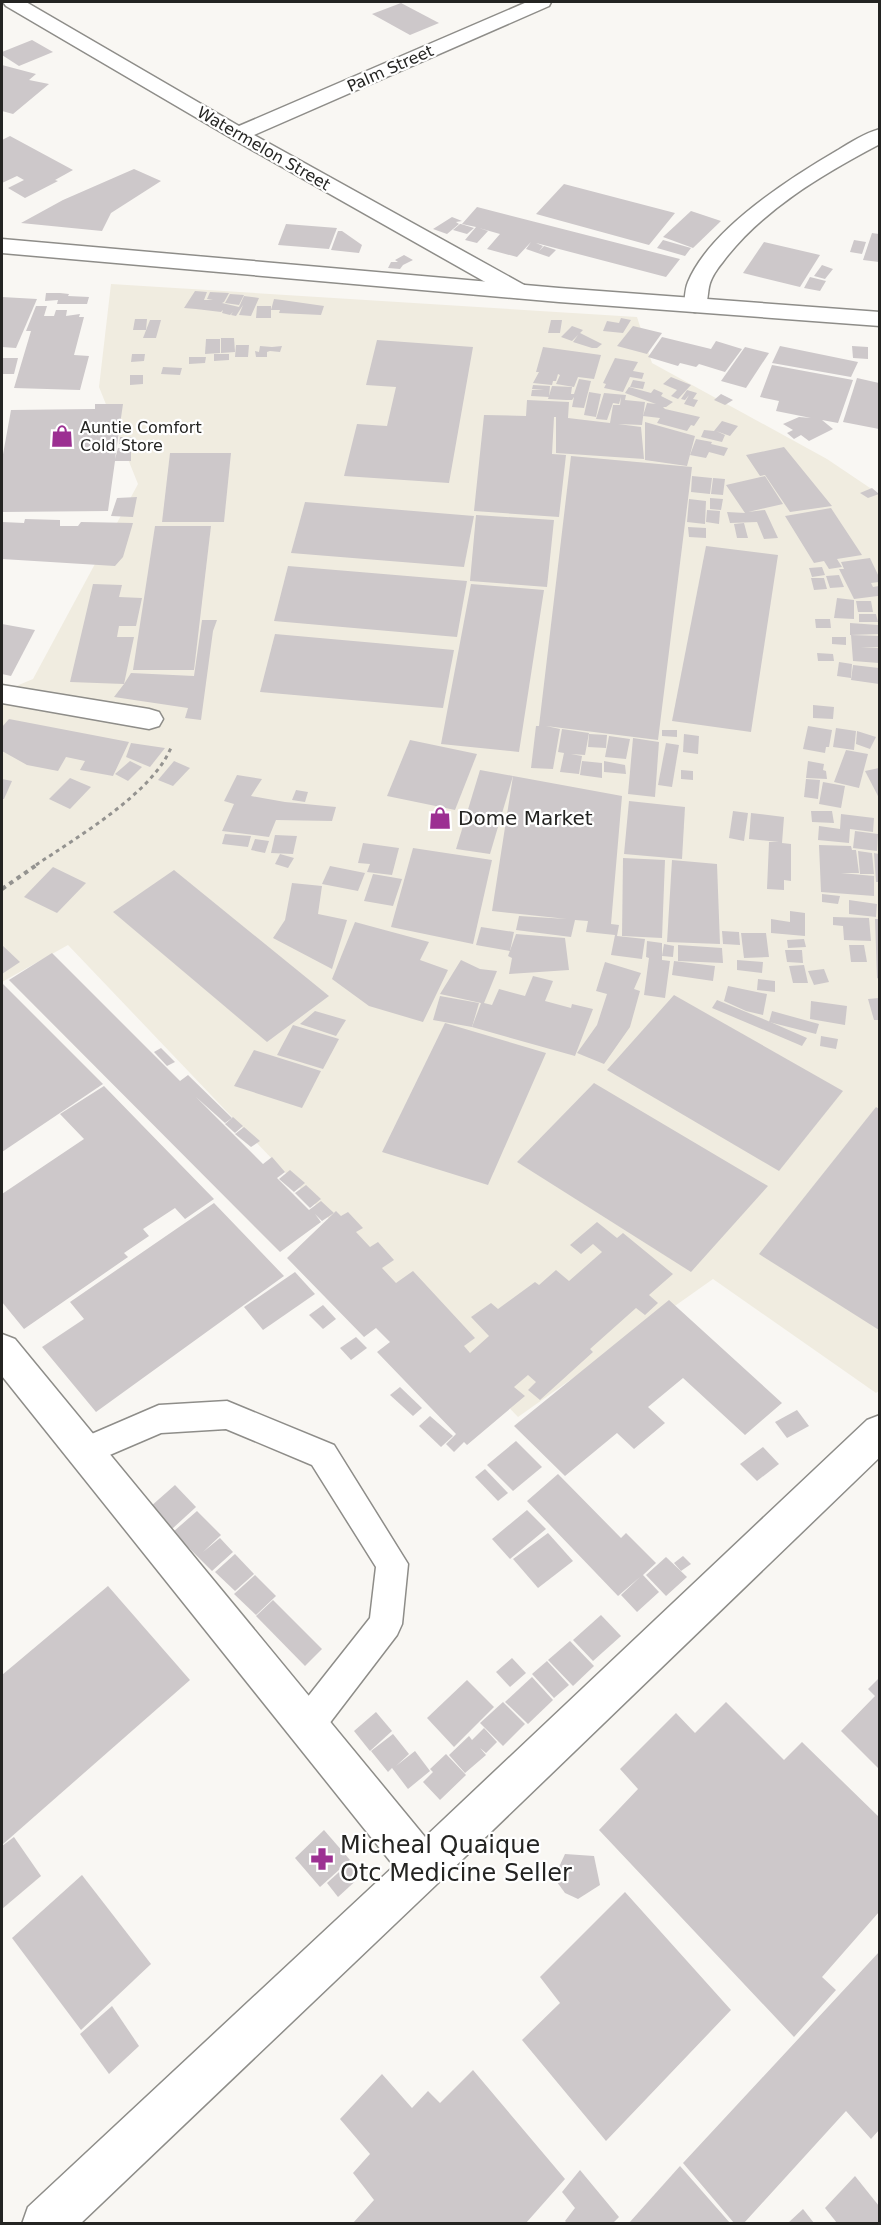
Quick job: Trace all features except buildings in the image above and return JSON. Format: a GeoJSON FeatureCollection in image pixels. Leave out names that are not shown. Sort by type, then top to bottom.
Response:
{"type":"FeatureCollection","features":[{"type":"Feature","properties":{"kind":"street","name":"Watermelon Street"},"geometry":{"type":"LineString","coordinates":[[13,2],[238,134],[518,291]]}},
{"type":"Feature","properties":{"kind":"street","name":"Palm Street"},"geometry":{"type":"LineString","coordinates":[[238,134],[542,2]]}},
{"type":"Feature","properties":{"kind":"street"},"geometry":{"type":"LineString","coordinates":[[695,305],[699,283],[715,258],[761,210],[851,149],[879,135]]}},
{"type":"Feature","properties":{"kind":"street"},"geometry":{"type":"LineString","coordinates":[[2,246],[518,291],[879,319]]}},
{"type":"Feature","properties":{"kind":"street"},"geometry":{"type":"LineString","coordinates":[[2,694],[150,719]]}},
{"type":"Feature","properties":{"kind":"street"},"geometry":{"type":"LineString","coordinates":[[2,1350],[423,1868]]}},
{"type":"Feature","properties":{"kind":"street"},"geometry":{"type":"LineString","coordinates":[[45,2223],[423,1868],[879,1432]]}},
{"type":"Feature","properties":{"kind":"lane"},"geometry":{"type":"LineString","coordinates":[[84,1452],[159,1419],[227,1415],[323,1455],[392,1564],[386,1624],[307,1725]]}},
{"type":"Feature","properties":{"kind":"path"},"geometry":{"type":"LineString","coordinates":[[2,889],[114,811],[161,768],[172,752],[172,739],[150,719]]}},
{"type":"Feature","properties":{"kind":"shaded area","name":"Dome Market"},"geometry":{"type":"Polygon","coordinates":[[[111,284],[637,317],[652,363],[827,459],[879,494],[880,1390],[876,1393],[713,1279],[518,1417],[68,945],[2,982],[2,692],[33,679],[138,484],[99,387],[111,284]]]}},
{"type":"Feature","properties":{"kind":"place","name":"Auntie Comfort Cold Store"},"geometry":{"type":"Point","coordinates":[62,436]}},
{"type":"Feature","properties":{"kind":"place","name":"Dome Market"},"geometry":{"type":"Point","coordinates":[440,818]}},
{"type":"Feature","properties":{"kind":"place","name":"Micheal Quaique Otc Medicine Seller"},"geometry":{"type":"Point","coordinates":[322,1859]}}]}
